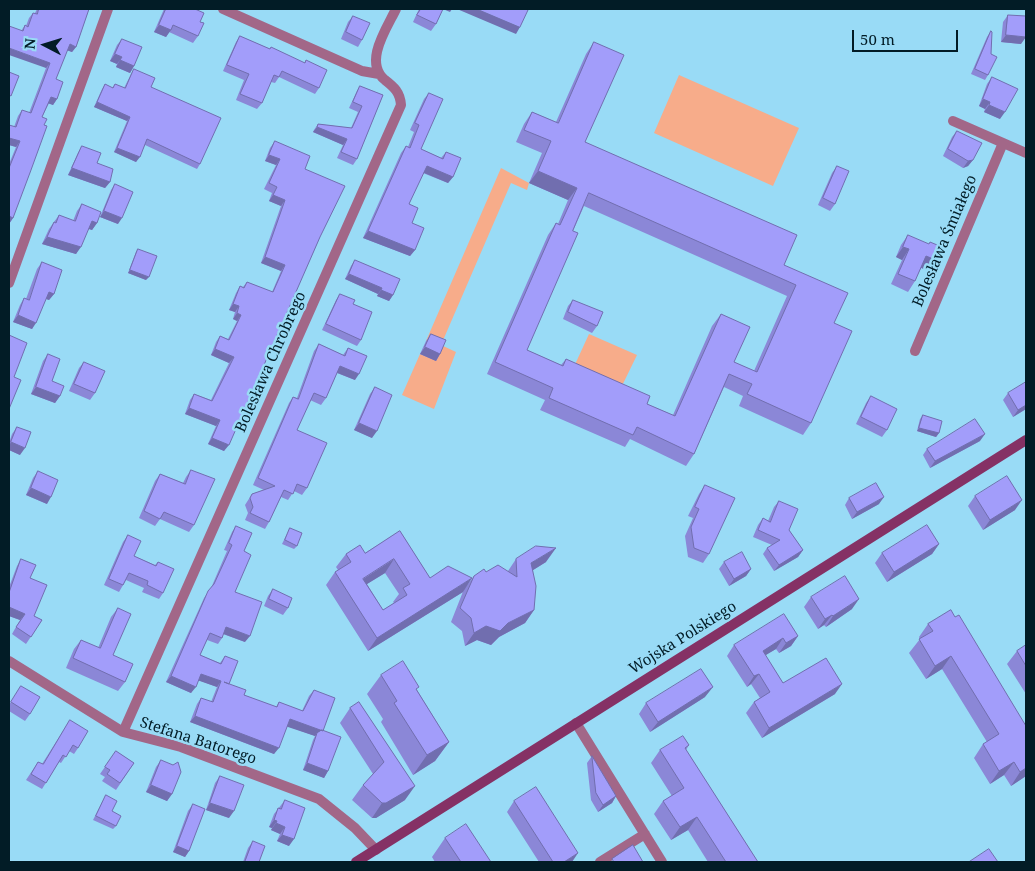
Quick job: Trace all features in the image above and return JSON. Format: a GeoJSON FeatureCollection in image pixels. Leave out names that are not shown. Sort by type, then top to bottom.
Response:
{"type":"FeatureCollection","features":[{"type":"Feature","properties":{"kind":"main road","name":"Wojska Polskiego"},"geometry":{"type":"LineString","coordinates":[[356,862],[1026,440]]}},
{"type":"Feature","properties":{"kind":"street"},"geometry":{"type":"LineString","coordinates":[[9,283],[108,9]]}},
{"type":"Feature","properties":{"kind":"street"},"geometry":{"type":"LineString","coordinates":[[223,9],[362,71],[379,74],[375,60],[377,52],[396,9]]}},
{"type":"Feature","properties":{"kind":"street","name":"Bolesława Chrobrego"},"geometry":{"type":"LineString","coordinates":[[124,732],[401,104],[398,91],[379,74]]}},
{"type":"Feature","properties":{"kind":"street"},"geometry":{"type":"LineString","coordinates":[[953,121],[1026,153]]}},
{"type":"Feature","properties":{"kind":"street","name":"Bolesława Śmiałego"},"geometry":{"type":"LineString","coordinates":[[915,351],[1003,143]]}},
{"type":"Feature","properties":{"kind":"street","name":"Stefana Batorego"},"geometry":{"type":"LineString","coordinates":[[9,661],[124,732],[181,747],[319,799],[355,828],[376,850]]}},
{"type":"Feature","properties":{"kind":"street"},"geometry":{"type":"LineString","coordinates":[[576,723],[662,862]]}},
{"type":"Feature","properties":{"kind":"street"},"geometry":{"type":"LineString","coordinates":[[600,862],[644,834]]}},
{"type":"Feature","properties":{"kind":"shaded area"},"geometry":{"type":"Polygon","coordinates":[[[679,75],[799,128],[773,186],[654,133],[679,75]]]}},
{"type":"Feature","properties":{"kind":"shaded area"},"geometry":{"type":"Polygon","coordinates":[[[501,168],[529,183],[527,190],[511,183],[441,345],[456,352],[434,409],[402,395],[420,354],[436,360],[426,341],[501,168]]]}},
{"type":"Feature","properties":{"kind":"shaded area"},"geometry":{"type":"Polygon","coordinates":[[[589,334],[637,355],[619,392],[572,371],[589,334]]]}},
{"type":"Feature","properties":{"kind":"building"},"geometry":{"type":"Polygon","coordinates":[[[39,9],[89,9],[76,47],[70,44],[56,79],[63,82],[57,99],[51,97],[42,117],[47,119],[44,125],[47,126],[13,218],[9,216],[9,168],[20,141],[9,138],[9,125],[16,127],[22,110],[31,113],[50,63],[9,48],[9,26],[23,31],[25,25],[28,27],[33,13],[37,14],[39,9]]]}},
{"type":"Feature","properties":{"kind":"building"},"geometry":{"type":"Polygon","coordinates":[[[166,9],[195,9],[204,13],[200,22],[204,23],[198,36],[173,25],[171,30],[159,25],[166,9]]]}},
{"type":"Feature","properties":{"kind":"building"},"geometry":{"type":"Polygon","coordinates":[[[421,9],[443,9],[436,24],[417,15],[421,9]]]}},
{"type":"Feature","properties":{"kind":"building"},"geometry":{"type":"Polygon","coordinates":[[[477,9],[526,9],[528,10],[520,27],[477,9]]]}},
{"type":"Feature","properties":{"kind":"building"},"geometry":{"type":"Polygon","coordinates":[[[1008,15],[1026,16],[1026,37],[1006,35],[1008,15]]]}},
{"type":"Feature","properties":{"kind":"building"},"geometry":{"type":"Polygon","coordinates":[[[353,16],[370,23],[362,40],[346,32],[353,16]]]}},
{"type":"Feature","properties":{"kind":"building"},"geometry":{"type":"Polygon","coordinates":[[[991,31],[991,54],[997,57],[988,75],[975,69],[991,31]]]}},
{"type":"Feature","properties":{"kind":"building"},"geometry":{"type":"Polygon","coordinates":[[[240,36],[270,49],[271,47],[305,63],[306,60],[327,70],[319,88],[282,71],[279,77],[274,75],[262,103],[240,94],[249,74],[227,65],[240,36]]]}},
{"type":"Feature","properties":{"kind":"building"},"geometry":{"type":"Polygon","coordinates":[[[122,39],[142,47],[134,66],[120,60],[122,57],[115,54],[122,39]]]}},
{"type":"Feature","properties":{"kind":"building"},"geometry":{"type":"Polygon","coordinates":[[[594,42],[624,55],[585,142],[797,235],[784,265],[848,293],[834,323],[852,331],[811,423],[747,394],[752,384],[729,374],[694,454],[637,427],[633,435],[549,398],[553,388],[495,362],[556,223],[560,225],[577,188],[538,171],[551,141],[524,130],[532,112],[558,123],[594,42]],[[589,193],[573,231],[578,233],[527,350],[563,366],[566,359],[650,396],[647,404],[675,416],[721,314],[750,327],[734,362],[757,372],[796,285],[589,193]]]}},
{"type":"Feature","properties":{"kind":"building"},"geometry":{"type":"Polygon","coordinates":[[[134,69],[155,78],[151,87],[221,118],[200,164],[147,139],[140,157],[117,148],[130,117],[97,102],[105,84],[113,88],[115,84],[125,88],[134,69]]]}},
{"type":"Feature","properties":{"kind":"building"},"geometry":{"type":"Polygon","coordinates":[[[9,72],[19,76],[11,96],[9,95],[9,72]]]}},
{"type":"Feature","properties":{"kind":"building"},"geometry":{"type":"Polygon","coordinates":[[[992,77],[1018,89],[1005,112],[989,105],[990,102],[983,99],[992,77]]]}},
{"type":"Feature","properties":{"kind":"building"},"geometry":{"type":"Polygon","coordinates":[[[360,86],[383,95],[357,159],[341,152],[347,139],[317,127],[318,124],[352,128],[362,106],[353,102],[360,86]]]}},
{"type":"Feature","properties":{"kind":"building"},"geometry":{"type":"Polygon","coordinates":[[[429,93],[443,99],[421,149],[443,159],[446,152],[461,158],[453,177],[427,166],[409,204],[418,208],[412,223],[424,228],[415,250],[368,231],[406,146],[410,148],[419,125],[415,123],[429,93]]]}},
{"type":"Feature","properties":{"kind":"building"},"geometry":{"type":"Polygon","coordinates":[[[957,131],[982,143],[973,160],[968,161],[948,149],[957,131]]]}},
{"type":"Feature","properties":{"kind":"building"},"geometry":{"type":"Polygon","coordinates":[[[275,141],[310,156],[305,169],[345,186],[320,237],[229,445],[212,438],[220,420],[189,408],[194,394],[212,401],[234,357],[215,349],[220,336],[229,340],[241,315],[237,313],[239,306],[233,304],[240,286],[244,288],[247,282],[273,292],[285,265],[265,257],[285,200],[273,195],[277,187],[269,183],[280,159],[269,155],[275,141]]]}},
{"type":"Feature","properties":{"kind":"building"},"geometry":{"type":"Polygon","coordinates":[[[82,146],[101,153],[97,163],[113,169],[110,182],[72,168],[82,146]]]}},
{"type":"Feature","properties":{"kind":"building"},"geometry":{"type":"Polygon","coordinates":[[[837,166],[849,171],[835,204],[823,198],[837,166]]]}},
{"type":"Feature","properties":{"kind":"building"},"geometry":{"type":"Polygon","coordinates":[[[115,184],[133,192],[122,218],[104,211],[115,184]]]}},
{"type":"Feature","properties":{"kind":"building"},"geometry":{"type":"Polygon","coordinates":[[[82,204],[101,212],[97,223],[92,221],[81,247],[47,237],[59,215],[75,221],[82,204]]]}},
{"type":"Feature","properties":{"kind":"building"},"geometry":{"type":"Polygon","coordinates":[[[908,235],[942,247],[936,260],[926,256],[915,281],[898,274],[909,249],[903,247],[908,235]]]}},
{"type":"Feature","properties":{"kind":"building"},"geometry":{"type":"Polygon","coordinates":[[[138,249],[157,256],[149,277],[130,270],[138,249]]]}},
{"type":"Feature","properties":{"kind":"building"},"geometry":{"type":"Polygon","coordinates":[[[355,260],[400,279],[393,295],[381,290],[382,288],[349,274],[355,260]]]}},
{"type":"Feature","properties":{"kind":"building"},"geometry":{"type":"Polygon","coordinates":[[[42,262],[62,270],[54,294],[49,292],[36,323],[18,315],[24,298],[29,300],[42,262]]]}},
{"type":"Feature","properties":{"kind":"building"},"geometry":{"type":"Polygon","coordinates":[[[340,294],[355,300],[353,304],[372,312],[361,340],[326,324],[340,294]]]}},
{"type":"Feature","properties":{"kind":"building"},"geometry":{"type":"Polygon","coordinates":[[[573,300],[603,312],[597,326],[568,312],[573,300]]]}},
{"type":"Feature","properties":{"kind":"building"},"geometry":{"type":"Polygon","coordinates":[[[431,334],[446,340],[440,354],[425,347],[431,334]]]}},
{"type":"Feature","properties":{"kind":"building"},"geometry":{"type":"Polygon","coordinates":[[[9,335],[27,343],[14,377],[21,380],[9,409],[9,335]]]}},
{"type":"Feature","properties":{"kind":"building"},"geometry":{"type":"Polygon","coordinates":[[[319,344],[345,356],[348,348],[367,356],[359,374],[340,366],[326,398],[314,393],[297,430],[327,443],[307,488],[297,484],[293,494],[284,490],[269,522],[250,513],[253,507],[250,498],[252,494],[275,486],[258,478],[293,397],[298,399],[319,344]]]}},
{"type":"Feature","properties":{"kind":"building"},"geometry":{"type":"Polygon","coordinates":[[[48,354],[60,359],[52,381],[64,386],[60,396],[36,387],[48,354]]]}},
{"type":"Feature","properties":{"kind":"building"},"geometry":{"type":"Polygon","coordinates":[[[84,362],[105,371],[95,393],[74,384],[84,362]]]}},
{"type":"Feature","properties":{"kind":"building"},"geometry":{"type":"Polygon","coordinates":[[[1026,382],[1026,405],[1018,410],[1008,393],[1026,382]]]}},
{"type":"Feature","properties":{"kind":"building"},"geometry":{"type":"Polygon","coordinates":[[[375,387],[392,395],[377,431],[359,423],[375,387]]]}},
{"type":"Feature","properties":{"kind":"building"},"geometry":{"type":"Polygon","coordinates":[[[871,396],[897,409],[887,430],[861,417],[871,396]]]}},
{"type":"Feature","properties":{"kind":"building"},"geometry":{"type":"Polygon","coordinates":[[[923,415],[942,421],[939,433],[919,428],[923,415]]]}},
{"type":"Feature","properties":{"kind":"building"},"geometry":{"type":"Polygon","coordinates":[[[975,419],[985,434],[935,461],[927,449],[975,419]]]}},
{"type":"Feature","properties":{"kind":"building"},"geometry":{"type":"Polygon","coordinates":[[[17,427],[31,432],[25,448],[11,442],[17,427]]]}},
{"type":"Feature","properties":{"kind":"building"},"geometry":{"type":"Polygon","coordinates":[[[191,470],[215,479],[194,525],[164,512],[160,519],[144,511],[160,474],[185,484],[191,470]]]}},
{"type":"Feature","properties":{"kind":"building"},"geometry":{"type":"Polygon","coordinates":[[[38,471],[58,480],[51,497],[31,488],[38,471]]]}},
{"type":"Feature","properties":{"kind":"building"},"geometry":{"type":"Polygon","coordinates":[[[1007,476],[1022,500],[990,520],[975,496],[1007,476]]]}},
{"type":"Feature","properties":{"kind":"building"},"geometry":{"type":"Polygon","coordinates":[[[876,483],[884,497],[857,512],[849,498],[876,483]]]}},
{"type":"Feature","properties":{"kind":"building"},"geometry":{"type":"Polygon","coordinates":[[[705,485],[735,498],[709,554],[694,548],[691,527],[699,509],[695,507],[705,485]]]}},
{"type":"Feature","properties":{"kind":"building"},"geometry":{"type":"Polygon","coordinates":[[[779,501],[798,509],[789,530],[803,550],[779,565],[767,548],[780,540],[758,530],[763,518],[770,522],[779,501]]]}},
{"type":"Feature","properties":{"kind":"building"},"geometry":{"type":"Polygon","coordinates":[[[927,525],[939,544],[894,572],[882,553],[927,525]]]}},
{"type":"Feature","properties":{"kind":"building"},"geometry":{"type":"Polygon","coordinates":[[[236,526],[252,533],[244,551],[251,555],[235,592],[262,602],[250,636],[226,627],[222,638],[210,633],[200,655],[221,664],[225,656],[238,661],[229,684],[246,690],[244,695],[277,707],[279,702],[303,711],[314,690],[335,698],[323,731],[290,719],[279,748],[195,716],[201,698],[213,702],[221,681],[201,674],[196,687],[171,676],[208,591],[214,584],[232,545],[229,543],[236,526]]]}},
{"type":"Feature","properties":{"kind":"building"},"geometry":{"type":"Polygon","coordinates":[[[290,528],[302,533],[297,546],[285,540],[290,528]]]}},
{"type":"Feature","properties":{"kind":"building"},"geometry":{"type":"Polygon","coordinates":[[[400,531],[430,578],[448,566],[472,578],[377,638],[335,572],[351,562],[346,554],[360,545],[365,553],[400,531]],[[394,559],[363,579],[383,610],[407,595],[403,588],[410,584],[394,559]]]}},
{"type":"Feature","properties":{"kind":"building"},"geometry":{"type":"Polygon","coordinates":[[[128,535],[141,541],[134,556],[156,566],[158,562],[174,569],[163,593],[147,585],[148,581],[129,573],[123,585],[109,579],[128,535]]]}},
{"type":"Feature","properties":{"kind":"building"},"geometry":{"type":"Polygon","coordinates":[[[536,546],[556,548],[531,563],[536,586],[534,610],[508,623],[500,631],[486,626],[474,633],[471,618],[460,608],[474,576],[484,569],[486,572],[498,565],[517,577],[516,559],[536,546]]]}},
{"type":"Feature","properties":{"kind":"building"},"geometry":{"type":"Polygon","coordinates":[[[742,552],[751,569],[734,579],[724,562],[742,552]]]}},
{"type":"Feature","properties":{"kind":"building"},"geometry":{"type":"Polygon","coordinates":[[[21,559],[36,565],[30,578],[47,585],[34,616],[42,620],[31,637],[16,627],[25,614],[9,607],[9,593],[21,559]]]}},
{"type":"Feature","properties":{"kind":"building"},"geometry":{"type":"Polygon","coordinates":[[[845,576],[859,599],[825,619],[811,597],[845,576]]]}},
{"type":"Feature","properties":{"kind":"building"},"geometry":{"type":"Polygon","coordinates":[[[273,589],[292,598],[288,608],[269,599],[273,589]]]}},
{"type":"Feature","properties":{"kind":"building"},"geometry":{"type":"Polygon","coordinates":[[[118,608],[131,614],[113,655],[133,664],[125,682],[73,658],[81,640],[100,648],[118,608]]]}},
{"type":"Feature","properties":{"kind":"building"},"geometry":{"type":"Polygon","coordinates":[[[951,610],[955,617],[959,615],[1026,726],[1026,768],[1020,772],[1014,762],[999,771],[983,744],[999,734],[951,656],[935,666],[919,639],[933,631],[928,624],[951,610]]]}},
{"type":"Feature","properties":{"kind":"building"},"geometry":{"type":"Polygon","coordinates":[[[784,614],[798,636],[786,643],[783,638],[763,651],[783,683],[826,658],[842,684],[769,728],[754,702],[770,692],[759,674],[754,676],[734,645],[784,614]]]}},
{"type":"Feature","properties":{"kind":"building"},"geometry":{"type":"Polygon","coordinates":[[[1026,645],[1026,666],[1017,651],[1026,645]]]}},
{"type":"Feature","properties":{"kind":"building"},"geometry":{"type":"Polygon","coordinates":[[[403,661],[419,687],[416,689],[449,742],[427,755],[394,703],[397,701],[381,675],[403,661]]]}},
{"type":"Feature","properties":{"kind":"building"},"geometry":{"type":"Polygon","coordinates":[[[701,669],[713,687],[658,722],[646,703],[701,669]]]}},
{"type":"Feature","properties":{"kind":"building"},"geometry":{"type":"Polygon","coordinates":[[[21,686],[40,697],[30,714],[11,702],[21,686]]]}},
{"type":"Feature","properties":{"kind":"building"},"geometry":{"type":"Polygon","coordinates":[[[359,702],[415,786],[386,803],[382,803],[363,785],[384,762],[350,708],[359,702]]]}},
{"type":"Feature","properties":{"kind":"building"},"geometry":{"type":"Polygon","coordinates":[[[70,720],[88,731],[78,748],[73,745],[66,757],[63,755],[46,783],[31,774],[38,762],[43,764],[70,720]]]}},
{"type":"Feature","properties":{"kind":"building"},"geometry":{"type":"Polygon","coordinates":[[[322,730],[341,737],[328,771],[307,763],[317,733],[322,730]]]}},
{"type":"Feature","properties":{"kind":"building"},"geometry":{"type":"Polygon","coordinates":[[[683,736],[689,745],[685,748],[758,862],[726,862],[697,817],[680,827],[663,801],[684,788],[660,750],[683,736]]]}},
{"type":"Feature","properties":{"kind":"building"},"geometry":{"type":"Polygon","coordinates":[[[116,751],[134,763],[120,783],[107,774],[110,770],[105,767],[116,751]]]}},
{"type":"Feature","properties":{"kind":"building"},"geometry":{"type":"Polygon","coordinates":[[[592,756],[616,796],[603,805],[596,793],[592,756]]]}},
{"type":"Feature","properties":{"kind":"building"},"geometry":{"type":"Polygon","coordinates":[[[161,760],[173,765],[178,762],[181,772],[172,794],[151,785],[161,760]]]}},
{"type":"Feature","properties":{"kind":"building"},"geometry":{"type":"Polygon","coordinates":[[[220,776],[244,785],[234,811],[210,803],[220,776]]]}},
{"type":"Feature","properties":{"kind":"building"},"geometry":{"type":"Polygon","coordinates":[[[536,787],[578,853],[564,862],[553,862],[514,801],[536,787]]]}},
{"type":"Feature","properties":{"kind":"building"},"geometry":{"type":"Polygon","coordinates":[[[106,795],[117,801],[112,811],[121,816],[116,826],[96,816],[106,795]]]}},
{"type":"Feature","properties":{"kind":"building"},"geometry":{"type":"Polygon","coordinates":[[[285,800],[305,808],[294,839],[282,835],[285,827],[274,820],[278,808],[281,809],[285,800]]]}},
{"type":"Feature","properties":{"kind":"building"},"geometry":{"type":"Polygon","coordinates":[[[193,804],[205,809],[189,851],[177,846],[193,804]]]}},
{"type":"Feature","properties":{"kind":"building"},"geometry":{"type":"Polygon","coordinates":[[[466,824],[491,862],[461,862],[445,838],[466,824]]]}},
{"type":"Feature","properties":{"kind":"building"},"geometry":{"type":"Polygon","coordinates":[[[253,841],[265,846],[259,862],[245,862],[253,841]]]}},
{"type":"Feature","properties":{"kind":"building"},"geometry":{"type":"Polygon","coordinates":[[[633,845],[643,862],[614,862],[612,859],[633,845]]]}},
{"type":"Feature","properties":{"kind":"building"},"geometry":{"type":"Polygon","coordinates":[[[989,849],[998,862],[969,862],[989,849]]]}}]}
